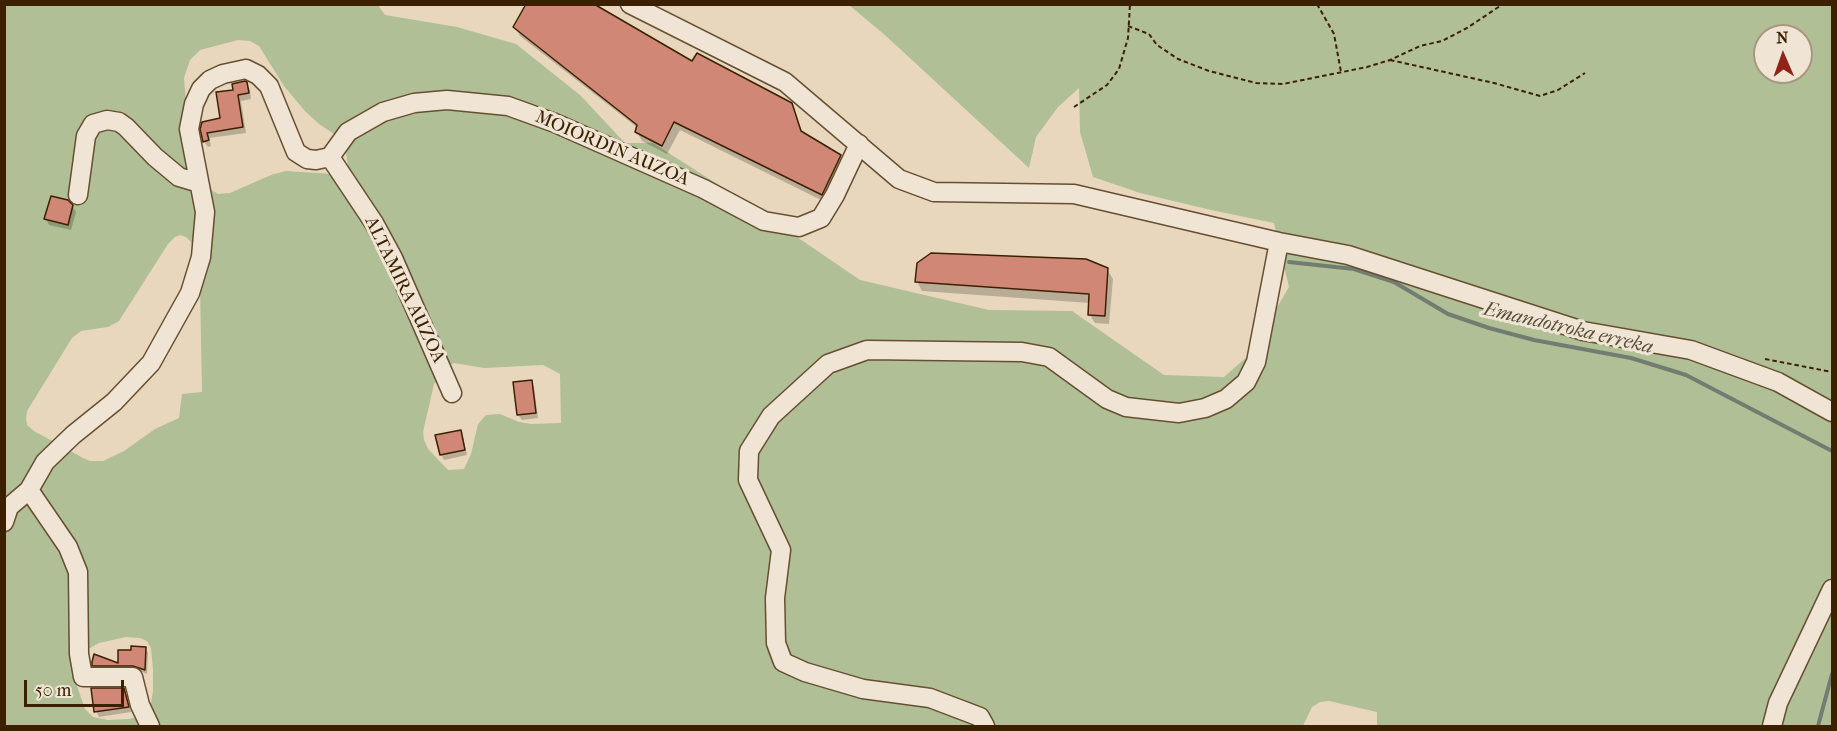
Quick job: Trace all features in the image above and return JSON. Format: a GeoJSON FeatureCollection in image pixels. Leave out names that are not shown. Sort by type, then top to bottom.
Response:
{"type":"FeatureCollection","features":[{"type":"Feature","properties":{"kind":"street"},"geometry":{"type":"LineString","coordinates":[[630,4],[785,82],[899,179],[934,192],[1069,193],[1279,242],[1348,255],[1583,331],[1691,350],[1778,382],[1833,412]]}},
{"type":"Feature","properties":{"kind":"street"},"geometry":{"type":"LineString","coordinates":[[4,522],[9,507],[29,490],[45,462],[73,435],[114,402],[151,363],[190,293],[201,257],[205,212],[189,129],[194,104],[201,89],[210,80],[223,74],[246,69],[258,75],[269,86],[296,152],[307,159],[330,157]]}},
{"type":"Feature","properties":{"kind":"street","name":"MOIORDIN AUZOA"},"geometry":{"type":"LineString","coordinates":[[330,157],[348,132],[383,112],[393,109],[447,100],[508,106],[555,123],[704,189],[764,221],[799,227],[821,218],[835,195],[859,144]]}},
{"type":"Feature","properties":{"kind":"street"},"geometry":{"type":"LineString","coordinates":[[78,195],[86,136],[93,124],[107,120],[119,122],[126,127],[155,157],[179,177],[200,183]]}},
{"type":"Feature","properties":{"kind":"street","name":"ALTAMIRA AUZOA"},"geometry":{"type":"LineString","coordinates":[[330,157],[374,224],[388,250],[452,393]]}},
{"type":"Feature","properties":{"kind":"street"},"geometry":{"type":"LineString","coordinates":[[985,726],[980,717],[930,698],[863,689],[805,672],[783,662],[776,642],[775,598],[781,550],[748,480],[749,452],[755,442],[771,416],[828,364],[867,350],[1022,352],[1049,357],[1107,399],[1126,407],[1179,413],[1205,408],[1226,399],[1246,382],[1256,362],[1279,242]]}},
{"type":"Feature","properties":{"kind":"street"},"geometry":{"type":"LineString","coordinates":[[29,490],[68,548],[78,572],[79,654],[82,677],[133,677],[140,705],[150,726]]}},
{"type":"Feature","properties":{"kind":"street"},"geometry":{"type":"LineString","coordinates":[[1772,726],[1778,703],[1833,589]]}},
{"type":"Feature","properties":{"kind":"path"},"geometry":{"type":"LineString","coordinates":[[1074,107],[1107,85],[1119,69],[1128,38],[1130,4]]}},
{"type":"Feature","properties":{"kind":"path"},"geometry":{"type":"LineString","coordinates":[[1317,4],[1335,34],[1341,72]]}},
{"type":"Feature","properties":{"kind":"path"},"geometry":{"type":"LineString","coordinates":[[1128,26],[1149,34],[1156,45],[1178,59],[1209,71],[1256,83],[1283,84],[1367,68],[1390,60],[1420,46],[1442,41],[1467,28],[1503,4]]}},
{"type":"Feature","properties":{"kind":"path"},"geometry":{"type":"LineString","coordinates":[[1390,60],[1494,82],[1540,96],[1558,90],[1585,73]]}},
{"type":"Feature","properties":{"kind":"green space"},"geometry":{"type":"Polygon","coordinates":[[[4,5],[378,5],[385,15],[457,27],[516,44],[580,95],[625,143],[653,143],[747,203],[860,280],[989,310],[1072,311],[1164,375],[1224,377],[1249,355],[1289,287],[1274,223],[1140,193],[1093,177],[1080,132],[1079,88],[1058,107],[1036,137],[1029,168],[886,36],[849,5],[1832,5],[1832,726],[1377,726],[1377,712],[1329,701],[1320,702],[1312,707],[1303,726],[5,726],[4,5]],[[238,40],[200,50],[190,60],[184,78],[187,116],[207,185],[211,190],[218,194],[230,193],[286,171],[333,174],[348,168],[346,151],[334,134],[305,111],[284,86],[259,46],[250,41],[238,40]],[[180,235],[168,244],[119,321],[108,327],[81,331],[72,338],[27,411],[27,425],[34,431],[83,458],[90,461],[103,461],[124,451],[155,429],[179,418],[182,394],[202,392],[200,287],[195,252],[191,242],[180,235]],[[454,363],[446,368],[434,384],[423,432],[428,449],[448,470],[464,469],[471,454],[478,424],[486,415],[500,414],[531,424],[561,423],[560,374],[543,365],[484,368],[454,363]],[[126,637],[99,643],[83,652],[76,674],[76,683],[85,709],[93,717],[108,720],[137,717],[151,703],[153,670],[151,648],[147,641],[140,638],[126,637]]]}},
{"type":"Feature","properties":{"kind":"building"},"geometry":{"type":"Polygon","coordinates":[[[526,4],[594,4],[692,61],[697,53],[792,103],[801,131],[841,155],[822,195],[674,122],[662,146],[635,132],[637,125],[513,27],[526,4]]]}},
{"type":"Feature","properties":{"kind":"building"},"geometry":{"type":"Polygon","coordinates":[[[245,81],[249,93],[238,95],[243,127],[207,133],[209,140],[203,142],[200,129],[202,122],[220,118],[216,92],[233,90],[232,84],[245,81]]]}},
{"type":"Feature","properties":{"kind":"building"},"geometry":{"type":"Polygon","coordinates":[[[51,196],[68,200],[73,205],[68,225],[44,219],[51,196]]]}},
{"type":"Feature","properties":{"kind":"building"},"geometry":{"type":"Polygon","coordinates":[[[931,253],[1086,259],[1108,268],[1105,316],[1088,315],[1089,294],[915,282],[917,263],[931,253]]]}},
{"type":"Feature","properties":{"kind":"building"},"geometry":{"type":"Polygon","coordinates":[[[532,380],[536,413],[517,415],[513,382],[532,380]]]}},
{"type":"Feature","properties":{"kind":"building"},"geometry":{"type":"Polygon","coordinates":[[[461,430],[465,450],[440,455],[435,435],[461,430]]]}},
{"type":"Feature","properties":{"kind":"building"},"geometry":{"type":"Polygon","coordinates":[[[131,646],[146,647],[145,670],[133,666],[92,666],[94,654],[118,663],[118,650],[131,650],[131,646]]]}},
{"type":"Feature","properties":{"kind":"building"},"geometry":{"type":"Polygon","coordinates":[[[91,688],[124,688],[129,707],[94,712],[91,688]]]}},
{"type":"Feature","properties":{"kind":"waterway","name":"Emandotroka erreka"},"geometry":{"type":"LineString","coordinates":[[1289,262],[1354,269],[1394,282],[1448,314],[1489,328],[1534,340],[1631,358],[1686,375],[1832,451]]}},
{"type":"Feature","properties":{"kind":"waterway","name":"Emandotroka erreka"},"geometry":{"type":"LineString","coordinates":[[1818,726],[1832,674]]}}]}
